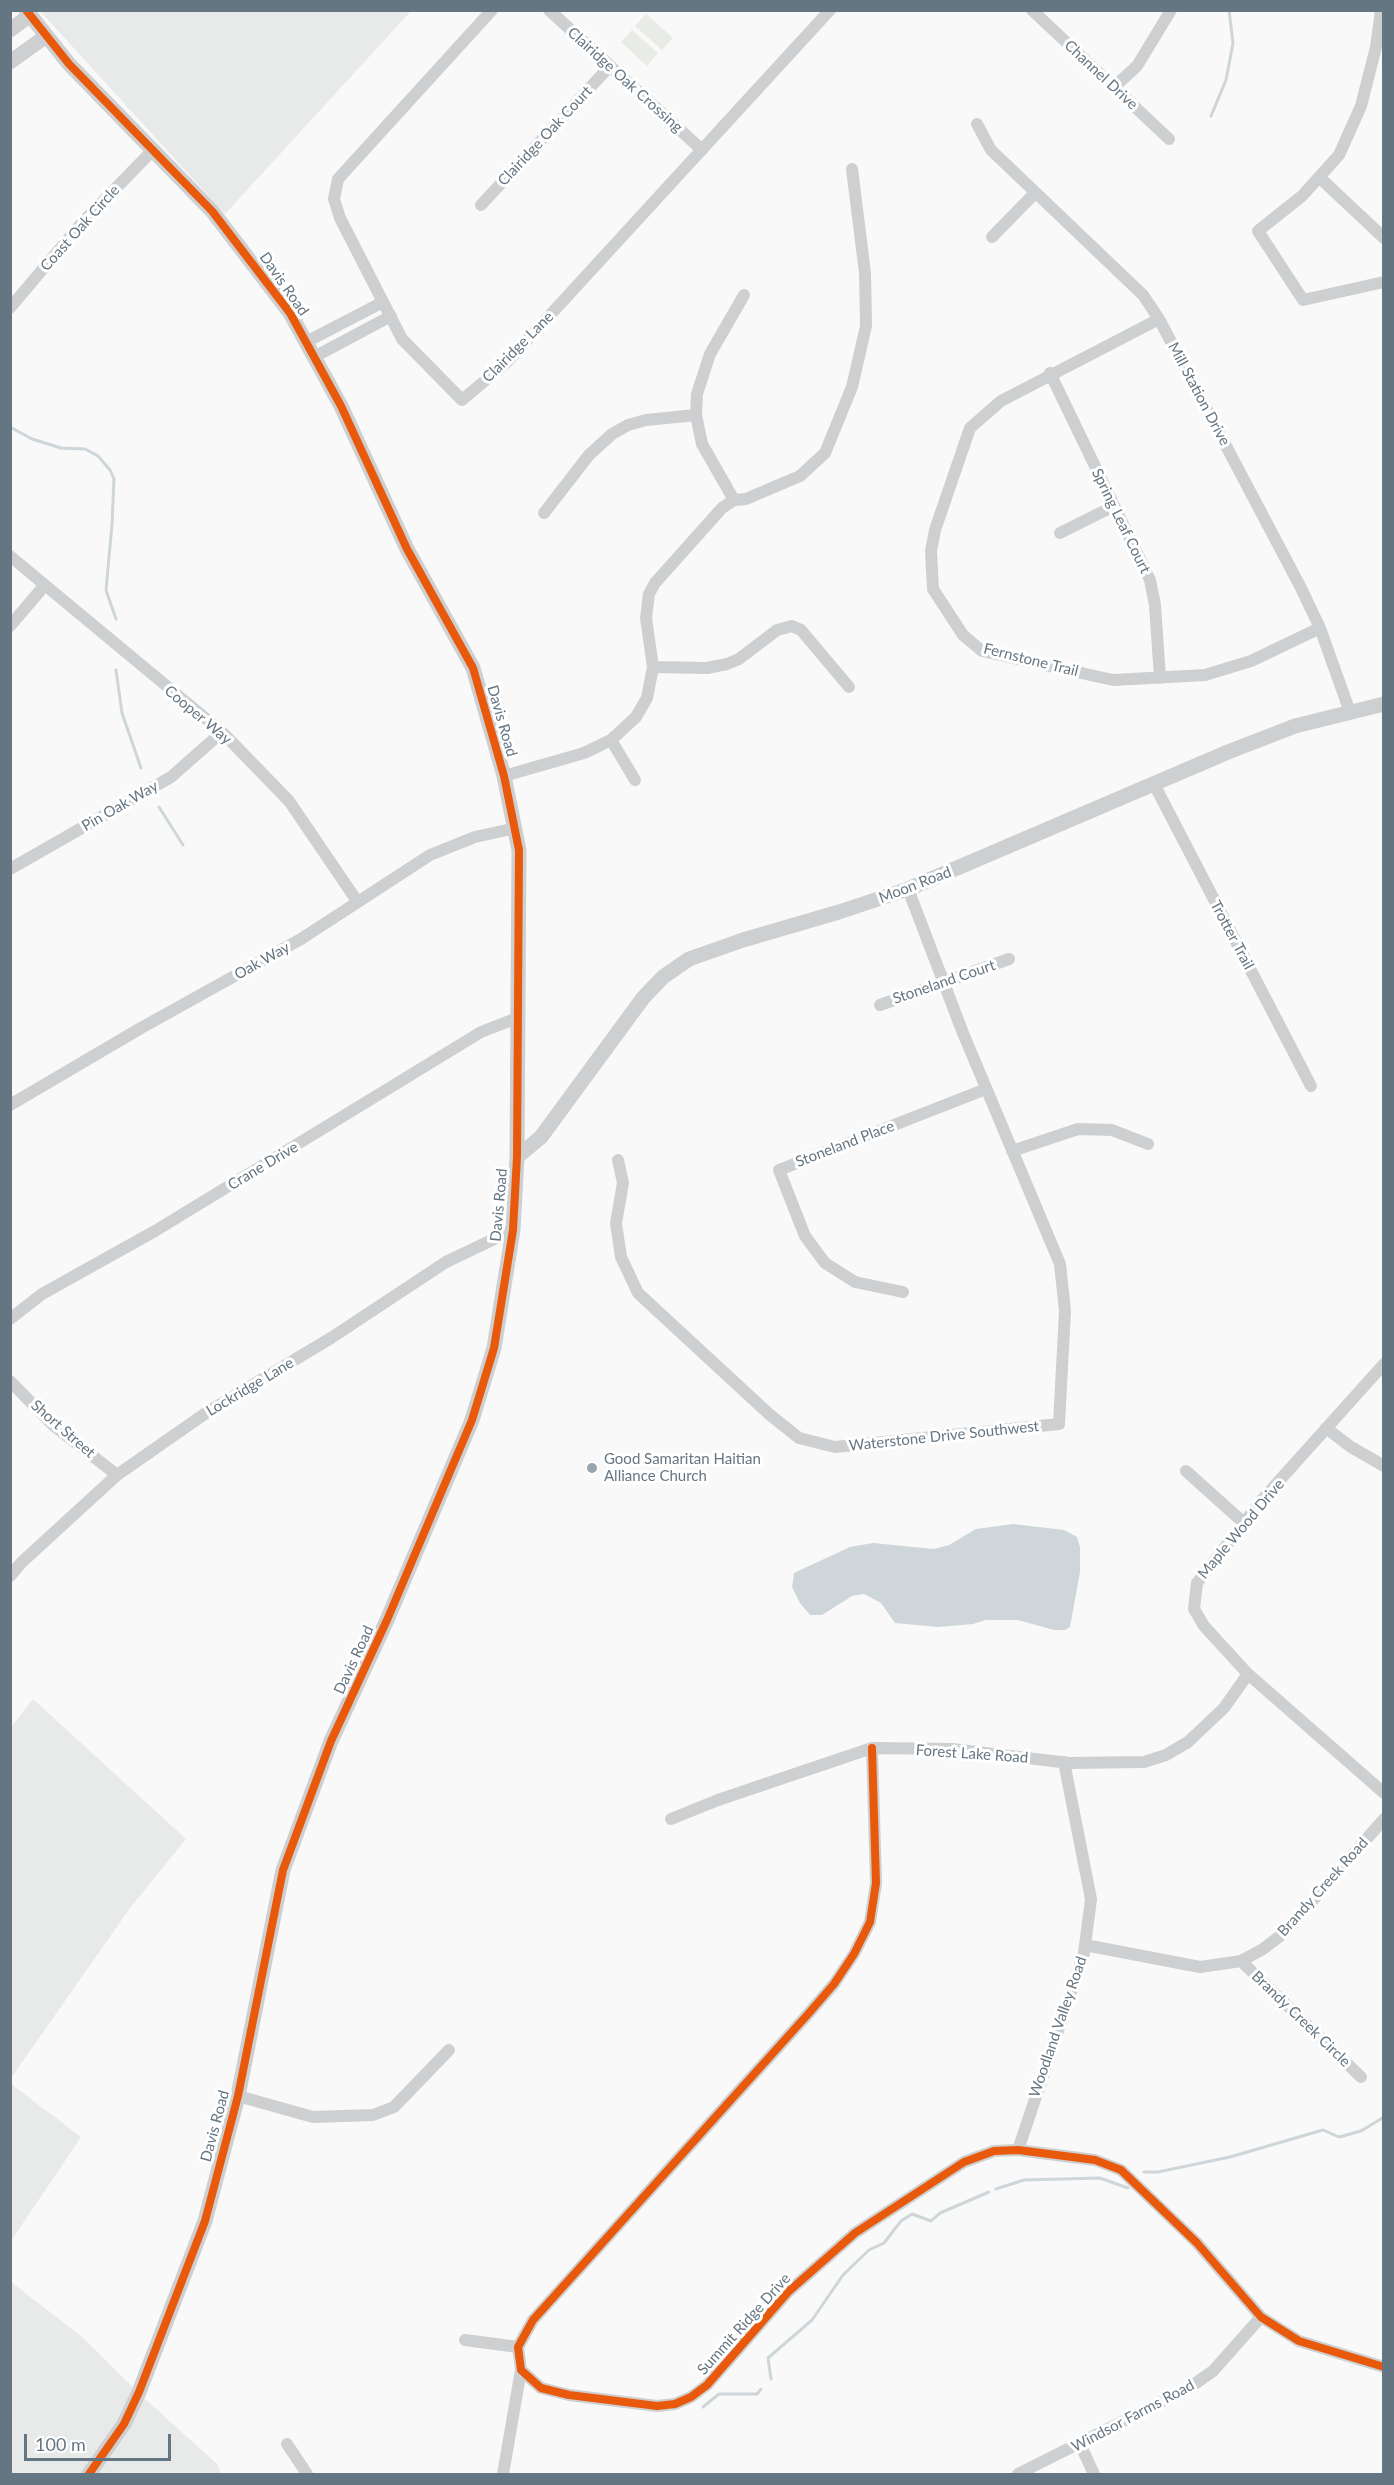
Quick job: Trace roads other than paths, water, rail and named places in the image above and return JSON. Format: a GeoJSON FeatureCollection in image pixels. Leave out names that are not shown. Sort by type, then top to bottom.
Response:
{"type":"FeatureCollection","features":[{"type":"Feature","properties":{"kind":"street","name":"Clairidge Lane"},"geometry":{"type":"LineString","coordinates":[[492,10],[338,179],[334,199],[340,218],[402,339],[462,400],[506,363],[830,10]]}},
{"type":"Feature","properties":{"kind":"street","name":"Clairidge Oak Crossing"},"geometry":{"type":"LineString","coordinates":[[549,10],[702,150]]}},
{"type":"Feature","properties":{"kind":"street","name":"Channel Drive"},"geometry":{"type":"LineString","coordinates":[[1032,10],[1169,139]]}},
{"type":"Feature","properties":{"kind":"street"},"geometry":{"type":"LineString","coordinates":[[1114,87],[1137,66],[1172,10]]}},
{"type":"Feature","properties":{"kind":"street"},"geometry":{"type":"LineString","coordinates":[[1380,10],[1376,47],[1361,106],[1339,155],[1302,196],[1258,231],[1303,300],[1383,282]]}},
{"type":"Feature","properties":{"kind":"street"},"geometry":{"type":"LineString","coordinates":[[10,30],[28,13]]}},
{"type":"Feature","properties":{"kind":"street","name":"Davis Road"},"geometry":{"type":"LineString","coordinates":[[28,13],[45,37],[212,211],[290,313],[341,406],[407,549],[473,668],[504,776],[519,850],[517,1157],[513,1230],[494,1348],[471,1420],[387,1620],[330,1741],[284,1870],[238,2096],[205,2221],[124,2424],[89,2475]]}},
{"type":"Feature","properties":{"kind":"street"},"geometry":{"type":"LineString","coordinates":[[10,62],[45,37]]}},
{"type":"Feature","properties":{"kind":"street","name":"Clairidge Oak Court"},"geometry":{"type":"LineString","coordinates":[[481,205],[610,66]]}},
{"type":"Feature","properties":{"kind":"street","name":"Mill Station Drive"},"geometry":{"type":"LineString","coordinates":[[977,124],[990,150],[1143,295],[1160,319],[1320,628],[1350,712]]}},
{"type":"Feature","properties":{"kind":"street","name":"Coast Oak Circle"},"geometry":{"type":"LineString","coordinates":[[10,308],[80,225],[152,151]]}},
{"type":"Feature","properties":{"kind":"street"},"geometry":{"type":"LineString","coordinates":[[504,776],[584,753],[611,741],[636,717],[646,698],[653,667],[646,618],[649,594],[662,573],[706,525],[734,500],[746,499],[800,476],[825,453],[836,432],[852,387],[866,326],[865,273],[852,169]]}},
{"type":"Feature","properties":{"kind":"street"},"geometry":{"type":"LineString","coordinates":[[1319,177],[1383,238]]}},
{"type":"Feature","properties":{"kind":"street"},"geometry":{"type":"LineString","coordinates":[[992,237],[1035,193]]}},
{"type":"Feature","properties":{"kind":"street"},"geometry":{"type":"LineString","coordinates":[[734,500],[702,444],[696,415],[697,394],[710,354],[744,295]]}},
{"type":"Feature","properties":{"kind":"street"},"geometry":{"type":"LineString","coordinates":[[306,342],[383,302]]}},
{"type":"Feature","properties":{"kind":"street"},"geometry":{"type":"LineString","coordinates":[[314,357],[391,316]]}},
{"type":"Feature","properties":{"kind":"street","name":"Fernstone Trail"},"geometry":{"type":"LineString","coordinates":[[1160,319],[1001,400],[970,428],[935,530],[931,551],[933,589],[963,635],[982,651],[1113,680],[1205,675],[1251,661],[1320,628]]}},
{"type":"Feature","properties":{"kind":"street","name":"Spring Leaf Court"},"geometry":{"type":"LineString","coordinates":[[1050,374],[1150,580],[1155,605],[1160,678]]}},
{"type":"Feature","properties":{"kind":"street"},"geometry":{"type":"LineString","coordinates":[[544,513],[589,455],[612,434],[628,425],[646,420],[696,415]]}},
{"type":"Feature","properties":{"kind":"street"},"geometry":{"type":"LineString","coordinates":[[1060,533],[1114,506]]}},
{"type":"Feature","properties":{"kind":"street","name":"Cooper Way"},"geometry":{"type":"LineString","coordinates":[[10,556],[222,732],[289,801],[357,901]]}},
{"type":"Feature","properties":{"kind":"street"},"geometry":{"type":"LineString","coordinates":[[10,626],[44,586]]}},
{"type":"Feature","properties":{"kind":"street"},"geometry":{"type":"LineString","coordinates":[[653,667],[706,668],[727,664],[739,659],[777,630],[792,626],[801,630],[849,687]]}},
{"type":"Feature","properties":{"kind":"street","name":"Moon Road"},"geometry":{"type":"LineString","coordinates":[[517,1157],[541,1137],[643,998],[672,969],[708,951],[908,889],[1295,726],[1383,704]]}},
{"type":"Feature","properties":{"kind":"street","name":"Pin Oak Way"},"geometry":{"type":"LineString","coordinates":[[10,869],[171,777],[222,732]]}},
{"type":"Feature","properties":{"kind":"street"},"geometry":{"type":"LineString","coordinates":[[611,741],[635,780]]}},
{"type":"Feature","properties":{"kind":"street","name":"Trotter Trail"},"geometry":{"type":"LineString","coordinates":[[1154,784],[1311,1086]]}},
{"type":"Feature","properties":{"kind":"street","name":"Oak Way"},"geometry":{"type":"LineString","coordinates":[[10,1105],[141,1028],[301,939],[430,855],[475,837],[516,828]]}},
{"type":"Feature","properties":{"kind":"street","name":"Waterstone Drive Southwest"},"geometry":{"type":"LineString","coordinates":[[618,1160],[623,1183],[616,1223],[621,1257],[638,1293],[769,1414],[799,1438],[835,1447],[1059,1424],[1065,1311],[1059,1264],[986,1089],[908,889]]}},
{"type":"Feature","properties":{"kind":"street","name":"Stoneland Court"},"geometry":{"type":"LineString","coordinates":[[880,1005],[1009,959]]}},
{"type":"Feature","properties":{"kind":"street","name":"Crane Drive"},"geometry":{"type":"LineString","coordinates":[[10,1318],[42,1294],[155,1231],[481,1032],[517,1018]]}},
{"type":"Feature","properties":{"kind":"street","name":"Stoneland Place"},"geometry":{"type":"LineString","coordinates":[[903,1292],[855,1282],[825,1263],[805,1236],[779,1170],[986,1089]]}},
{"type":"Feature","properties":{"kind":"street"},"geometry":{"type":"LineString","coordinates":[[1012,1151],[1078,1129],[1112,1130],[1148,1144]]}},
{"type":"Feature","properties":{"kind":"street","name":"Lockridge Lane"},"geometry":{"type":"LineString","coordinates":[[10,1576],[22,1562],[117,1475],[206,1413],[331,1338],[446,1262],[513,1230]]}},
{"type":"Feature","properties":{"kind":"street","name":"Maple Wood Drive"},"geometry":{"type":"LineString","coordinates":[[1383,1364],[1244,1522],[1197,1583],[1194,1609],[1204,1626],[1248,1674],[1383,1793]]}},
{"type":"Feature","properties":{"kind":"street","name":"Short Street"},"geometry":{"type":"LineString","coordinates":[[10,1381],[53,1425],[117,1475]]}},
{"type":"Feature","properties":{"kind":"street"},"geometry":{"type":"LineString","coordinates":[[1326,1428],[1351,1447],[1383,1466]]}},
{"type":"Feature","properties":{"kind":"street"},"geometry":{"type":"LineString","coordinates":[[1186,1471],[1244,1522]]}},
{"type":"Feature","properties":{"kind":"street","name":"Forest Lake Road"},"geometry":{"type":"LineString","coordinates":[[671,1819],[718,1800],[872,1748],[952,1749],[1064,1762],[1144,1762],[1166,1755],[1188,1742],[1224,1708],[1248,1674]]}},
{"type":"Feature","properties":{"kind":"street"},"geometry":{"type":"LineString","coordinates":[[503,2475],[521,2370],[518,2347],[533,2320],[809,2013],[834,1984],[854,1954],[870,1922],[876,1883],[872,1748]]}},
{"type":"Feature","properties":{"kind":"street","name":"Woodland Valley Road"},"geometry":{"type":"LineString","coordinates":[[1018,2150],[1085,1945],[1091,1899],[1064,1762]]}},
{"type":"Feature","properties":{"kind":"street","name":"Brandy Creek Road"},"geometry":{"type":"LineString","coordinates":[[1085,1945],[1200,1968],[1241,1961],[1263,1949],[1284,1933],[1383,1819]]}},
{"type":"Feature","properties":{"kind":"street","name":"Brandy Creek Circle"},"geometry":{"type":"LineString","coordinates":[[1241,1961],[1362,2077]]}},
{"type":"Feature","properties":{"kind":"street"},"geometry":{"type":"LineString","coordinates":[[238,2096],[313,2117],[373,2115],[394,2106],[449,2050]]}},
{"type":"Feature","properties":{"kind":"street","name":"Summit Ridge Drive"},"geometry":{"type":"LineString","coordinates":[[521,2370],[541,2388],[561,2394],[657,2406],[675,2404],[691,2397],[707,2385],[788,2292],[855,2234],[964,2162],[994,2151],[1018,2150],[1095,2160],[1121,2170],[1197,2243],[1261,2317],[1299,2341],[1383,2367]]}},
{"type":"Feature","properties":{"kind":"street","name":"Windsor Farms Road"},"geometry":{"type":"LineString","coordinates":[[1018,2475],[1162,2403],[1213,2372],[1261,2317]]}},
{"type":"Feature","properties":{"kind":"street"},"geometry":{"type":"LineString","coordinates":[[465,2340],[518,2347]]}},
{"type":"Feature","properties":{"kind":"street"},"geometry":{"type":"LineString","coordinates":[[287,2444],[307,2475]]}},
{"type":"Feature","properties":{"kind":"street"},"geometry":{"type":"LineString","coordinates":[[1080,2444],[1094,2475]]}},
{"type":"Feature","properties":{"kind":"waterway"},"geometry":{"type":"LineString","coordinates":[[1211,116],[1226,80],[1233,43],[1229,10]]}},
{"type":"Feature","properties":{"kind":"waterway"},"geometry":{"type":"LineString","coordinates":[[10,427],[32,439],[61,448],[85,449],[98,456],[110,470],[114,479],[106,590],[116,619]]}},
{"type":"Feature","properties":{"kind":"waterway"},"geometry":{"type":"LineString","coordinates":[[116,670],[122,713],[141,768]]}},
{"type":"Feature","properties":{"kind":"waterway"},"geometry":{"type":"LineString","coordinates":[[159,807],[183,845]]}},
{"type":"Feature","properties":{"kind":"waterway"},"geometry":{"type":"LineString","coordinates":[[1144,2172],[1158,2172],[1230,2157],[1323,2130],[1339,2137],[1361,2131],[1384,2117]]}},
{"type":"Feature","properties":{"kind":"waterway"},"geometry":{"type":"LineString","coordinates":[[996,2189],[1024,2180],[1100,2178],[1128,2188]]}},
{"type":"Feature","properties":{"kind":"waterway"},"geometry":{"type":"LineString","coordinates":[[771,2379],[768,2358],[812,2320],[843,2275],[869,2250],[884,2243],[901,2221],[912,2214],[931,2221],[940,2213],[989,2192]]}},
{"type":"Feature","properties":{"kind":"waterway"},"geometry":{"type":"LineString","coordinates":[[703,2407],[719,2394],[757,2394],[761,2389]]}},
{"type":"Feature","properties":{"kind":"place","name":"Good Samaritan Haitian Alliance Church"},"geometry":{"type":"Point","coordinates":[592,1468]}}]}
